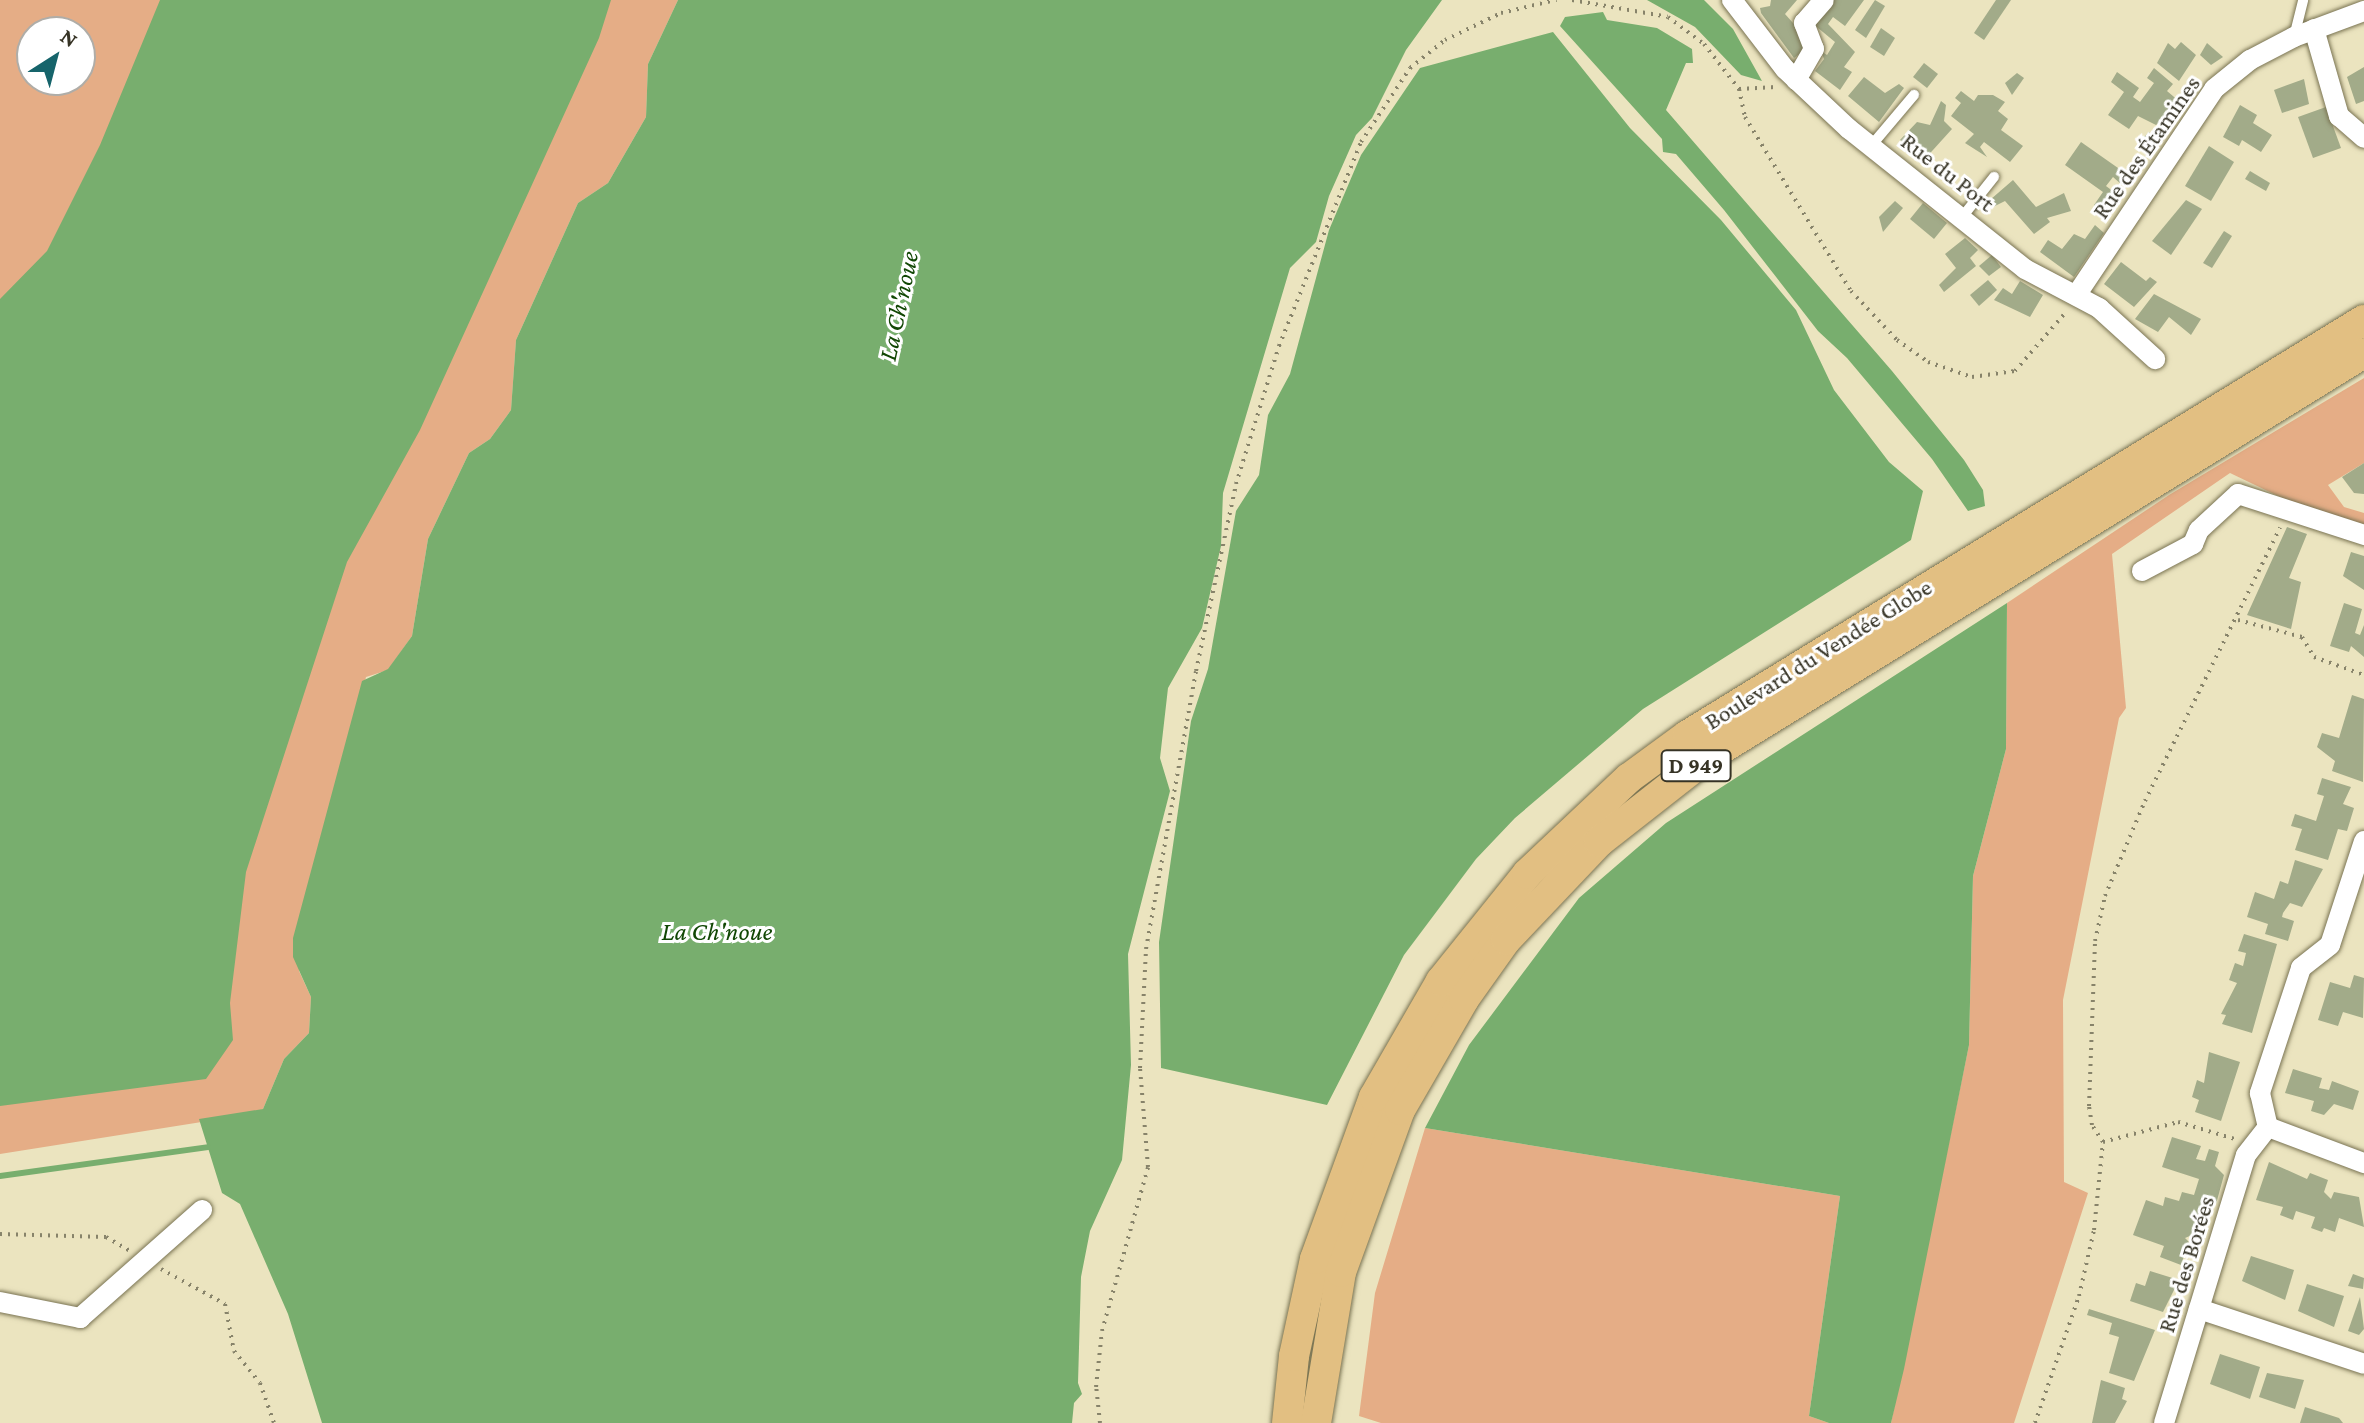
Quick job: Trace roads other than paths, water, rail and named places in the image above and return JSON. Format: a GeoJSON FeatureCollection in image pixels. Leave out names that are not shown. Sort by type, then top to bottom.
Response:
{"type":"FeatureCollection","features":[{"type":"Feature","properties":{"kind":"main road","name":"Boulevard du Vendée Globe"},"geometry":{"type":"LineString","coordinates":[[1287,1423],[1289,1391],[1315,1259],[1374,1097],[1441,981],[1527,874],[1629,778],[1688,735],[2364,320]]}},
{"type":"Feature","properties":{"kind":"main road","name":"Boulevard du Vendée Globe"},"geometry":{"type":"LineString","coordinates":[[1316,1423],[1341,1272],[1400,1110],[1464,999],[1506,940],[1599,842],[1705,759],[2364,353]]}},
{"type":"Feature","properties":{"kind":"street","name":"Rue du Port"},"geometry":{"type":"LineString","coordinates":[[1732,0],[1796,80],[1871,146],[1963,216],[2025,269],[2077,294],[2155,359]]}},
{"type":"Feature","properties":{"kind":"street"},"geometry":{"type":"LineString","coordinates":[[1796,80],[1814,49],[1804,23],[1824,0]]}},
{"type":"Feature","properties":{"kind":"street","name":"Rue des Étamines"},"geometry":{"type":"LineString","coordinates":[[2077,294],[2214,89],[2250,60],[2294,37],[2364,11]]}},
{"type":"Feature","properties":{"kind":"street"},"geometry":{"type":"LineString","coordinates":[[2314,29],[2339,116],[2364,138]]}},
{"type":"Feature","properties":{"kind":"street"},"geometry":{"type":"LineString","coordinates":[[2142,571],[2193,544],[2199,530],[2238,494],[2364,535]]}},
{"type":"Feature","properties":{"kind":"street"},"geometry":{"type":"LineString","coordinates":[[2364,841],[2330,945],[2301,968],[2260,1093],[2268,1127],[2364,1163]]}},
{"type":"Feature","properties":{"kind":"street","name":"Rue des Borées"},"geometry":{"type":"LineString","coordinates":[[2164,1423],[2251,1144],[2268,1127]]}},
{"type":"Feature","properties":{"kind":"street"},"geometry":{"type":"LineString","coordinates":[[0,1302],[80,1318],[202,1210]]}},
{"type":"Feature","properties":{"kind":"street"},"geometry":{"type":"LineString","coordinates":[[2199,1309],[2364,1364]]}},
{"type":"Feature","properties":{"kind":"street"},"geometry":{"type":"LineString","coordinates":[[1271,1423],[1289,1391]]}},
{"type":"Feature","properties":{"kind":"lane"},"geometry":{"type":"LineString","coordinates":[[2294,37],[2303,0]]}},
{"type":"Feature","properties":{"kind":"lane"},"geometry":{"type":"LineString","coordinates":[[1871,146],[1914,95]]}},
{"type":"Feature","properties":{"kind":"lane"},"geometry":{"type":"LineString","coordinates":[[1963,216],[1994,177]]}},
{"type":"Feature","properties":{"kind":"water"},"geometry":{"type":"Polygon","coordinates":[[[160,0],[611,0],[599,38],[420,430],[347,562],[246,872],[230,1003],[233,1040],[206,1079],[0,1106],[0,299],[47,251],[100,145],[160,0]]]}},
{"type":"Feature","properties":{"kind":"water","name":"La Ch'noue"},"geometry":{"type":"Polygon","coordinates":[[[678,0],[1442,0],[1406,50],[1372,118],[1356,135],[1329,196],[1316,242],[1290,268],[1223,493],[1221,546],[1202,628],[1168,688],[1160,758],[1170,791],[1128,954],[1131,1065],[1122,1160],[1090,1231],[1081,1277],[1078,1383],[1082,1394],[1074,1403],[1072,1423],[322,1423],[288,1314],[240,1204],[222,1193],[199,1119],[263,1109],[284,1059],[309,1033],[311,997],[293,957],[293,938],[362,681],[388,669],[412,636],[428,539],[469,453],[490,439],[511,410],[516,340],[578,203],[608,183],[646,117],[648,64],[678,0]]]}},
{"type":"Feature","properties":{"kind":"water"},"geometry":{"type":"Polygon","coordinates":[[[1647,0],[1704,0],[1733,29],[1762,81],[1741,75],[1695,27],[1647,0]]]}},
{"type":"Feature","properties":{"kind":"water"},"geometry":{"type":"Polygon","coordinates":[[[1603,12],[1607,20],[1657,28],[1692,49],[1693,63],[1686,63],[1666,110],[1892,371],[1964,460],[1983,490],[1985,506],[1968,511],[1932,459],[1847,358],[1818,331],[1724,210],[1676,154],[1663,152],[1662,139],[1560,26],[1565,17],[1603,12]]]}},
{"type":"Feature","properties":{"kind":"water"},"geometry":{"type":"Polygon","coordinates":[[[1553,32],[1630,128],[1721,220],[1796,310],[1834,390],[1889,462],[1923,491],[1911,540],[1643,709],[1515,818],[1476,859],[1404,955],[1327,1105],[1161,1068],[1159,942],[1191,721],[1208,669],[1236,511],[1259,475],[1268,415],[1290,374],[1329,230],[1361,155],[1420,68],[1553,32]]]}},
{"type":"Feature","properties":{"kind":"water"},"geometry":{"type":"Polygon","coordinates":[[[2007,603],[2006,749],[1973,876],[1969,1045],[1904,1369],[1891,1423],[1829,1423],[1809,1416],[1840,1196],[1425,1128],[1469,1045],[1579,898],[1666,823],[2007,603]]]}},
{"type":"Feature","properties":{"kind":"waterway"},"geometry":{"type":"LineString","coordinates":[[0,1176],[208,1147]]}}]}
